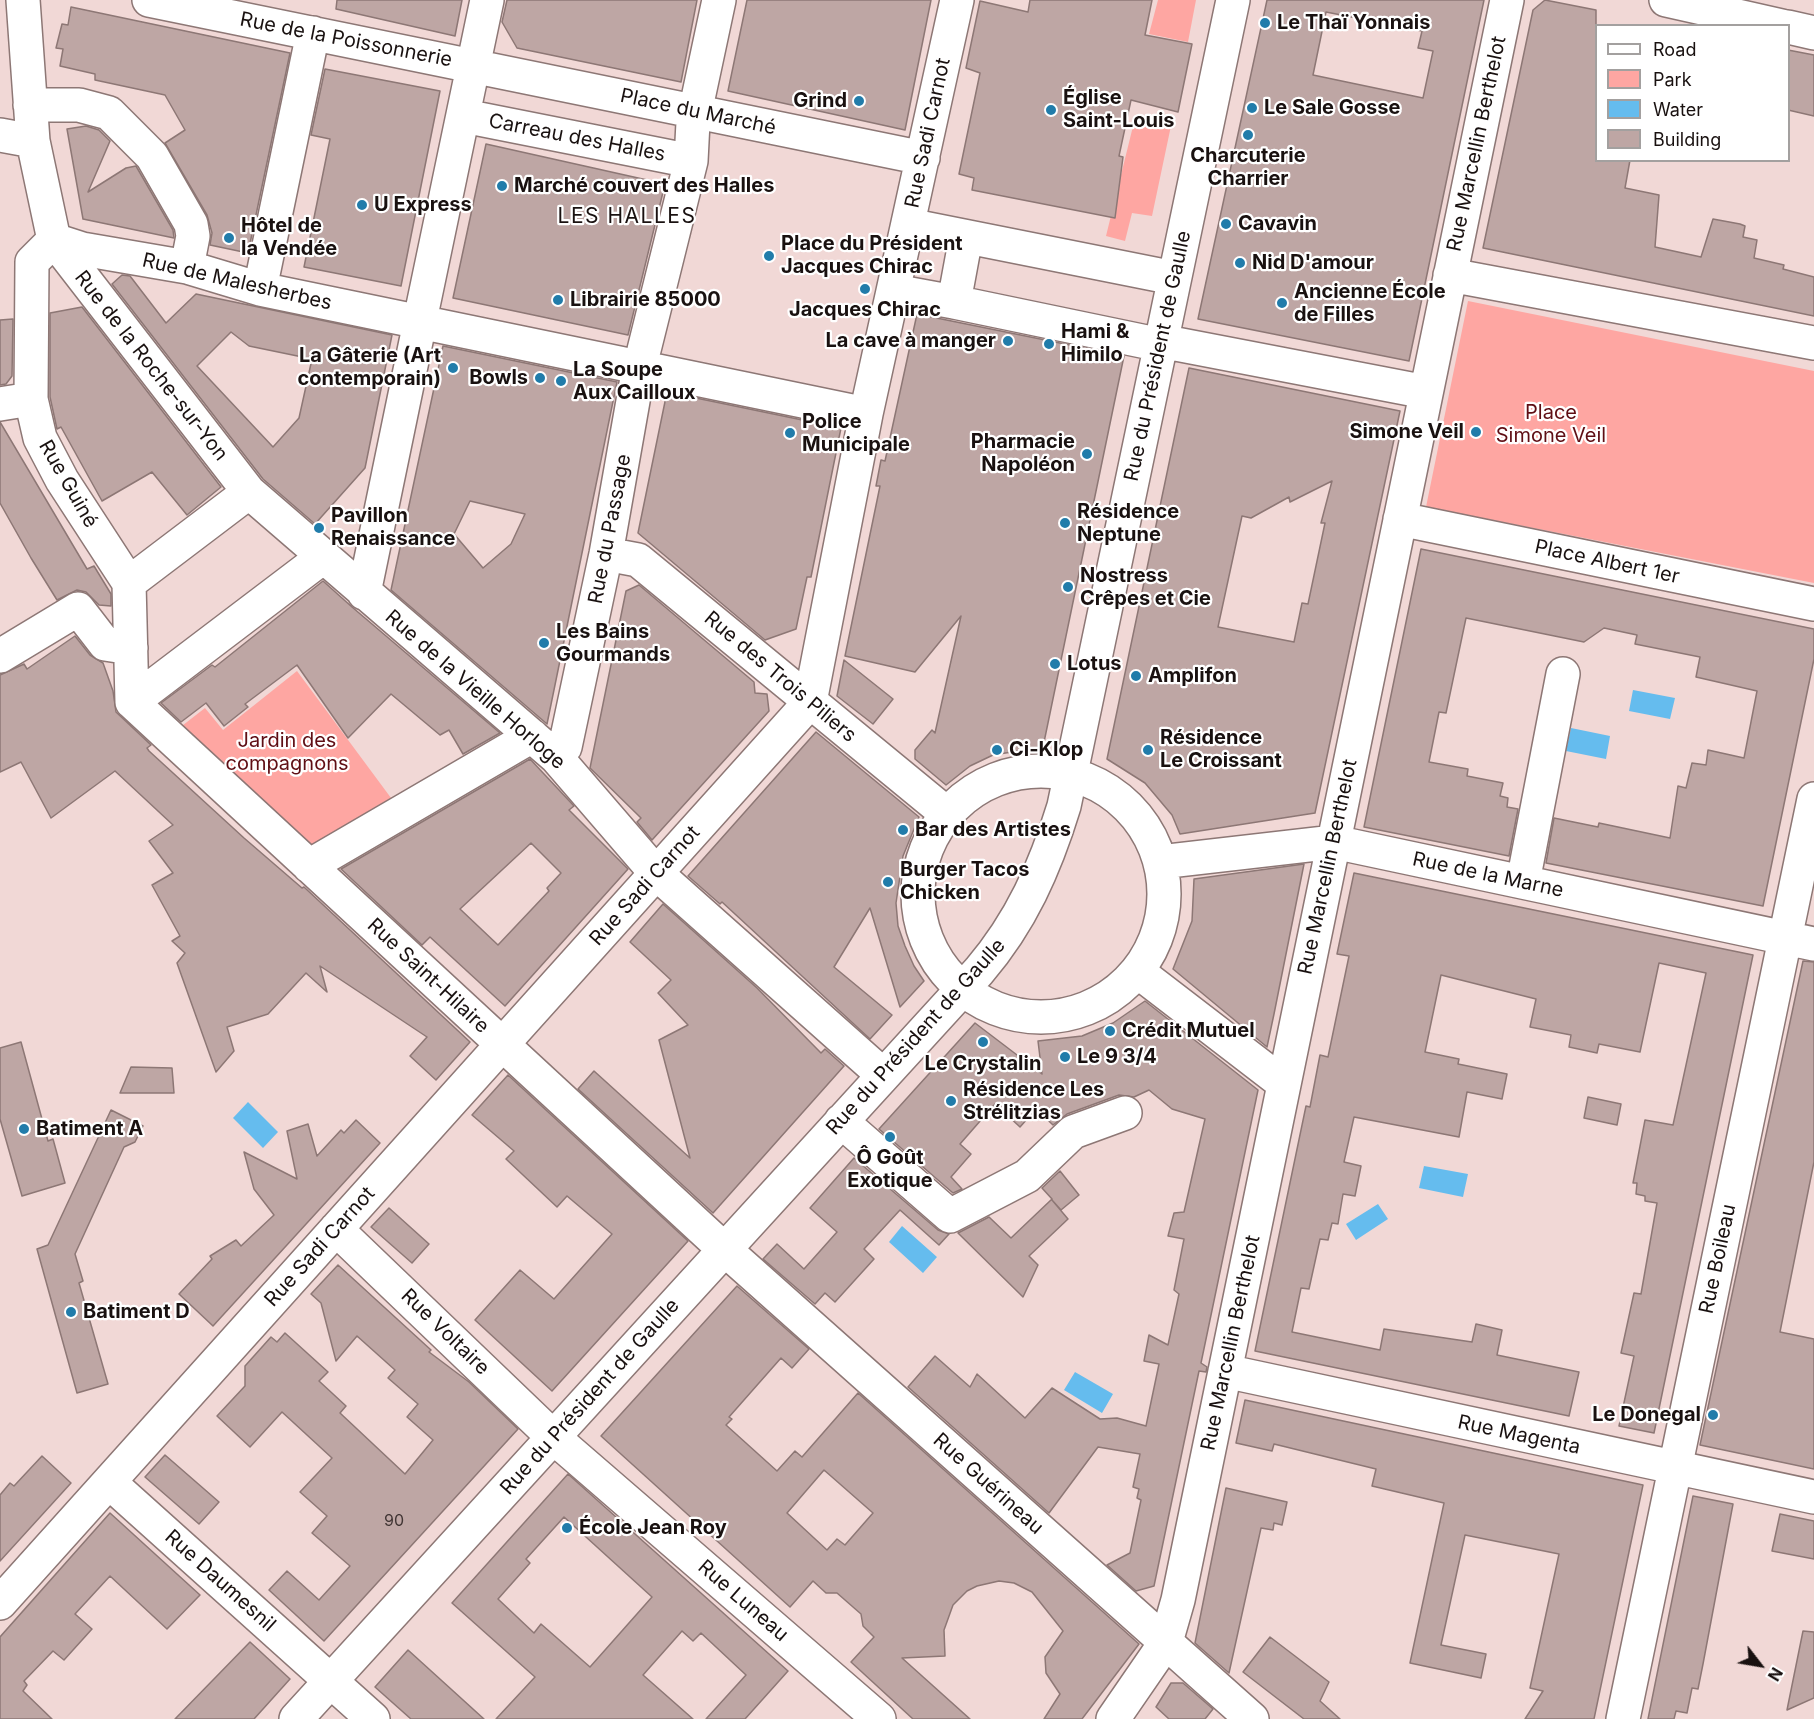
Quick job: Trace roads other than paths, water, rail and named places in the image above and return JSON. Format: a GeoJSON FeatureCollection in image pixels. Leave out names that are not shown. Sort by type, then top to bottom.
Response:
{"type":"FeatureCollection","features":[{"type":"Feature","properties":{"kind":"street"},"geometry":{"type":"LineString","coordinates":[[23,0],[33,141],[54,240]]}},
{"type":"Feature","properties":{"kind":"street","name":"Rue de la Poissonnerie"},"geometry":{"type":"LineString","coordinates":[[149,0],[474,65]]}},
{"type":"Feature","properties":{"kind":"street","name":"Carreau des Halles"},"geometry":{"type":"LineString","coordinates":[[364,593],[487,0]]}},
{"type":"Feature","properties":{"kind":"street","name":"Carreau des Halles"},"geometry":{"type":"LineString","coordinates":[[642,358],[691,161],[696,111],[719,0]]}},
{"type":"Feature","properties":{"kind":"street","name":"Rue Sadi Carnot"},"geometry":{"type":"LineString","coordinates":[[0,1603],[810,702],[866,414],[957,0]]}},
{"type":"Feature","properties":{"kind":"street","name":"Rue du Président de Gaulle"},"geometry":{"type":"LineString","coordinates":[[296,1719],[999,948],[1035,886],[1064,806],[1233,0]]}},
{"type":"Feature","properties":{"kind":"street","name":"Rue Marcellin Berthelot"},"geometry":{"type":"LineString","coordinates":[[1113,1719],[1166,1642],[1178,1600],[1507,0]]}},
{"type":"Feature","properties":{"kind":"street"},"geometry":{"type":"LineString","coordinates":[[1666,0],[1773,24]]}},
{"type":"Feature","properties":{"kind":"street"},"geometry":{"type":"LineString","coordinates":[[1790,27],[1814,33]]}},
{"type":"Feature","properties":{"kind":"street"},"geometry":{"type":"LineString","coordinates":[[260,289],[314,33]]}},
{"type":"Feature","properties":{"kind":"street","name":"Place du Marché"},"geometry":{"type":"LineString","coordinates":[[474,65],[923,158]]}},
{"type":"Feature","properties":{"kind":"street"},"geometry":{"type":"LineString","coordinates":[[30,105],[79,105],[110,113],[152,156],[191,224],[193,236],[187,267]]}},
{"type":"Feature","properties":{"kind":"street","name":"Carreau des Halles"},"geometry":{"type":"LineString","coordinates":[[464,116],[691,161]]}},
{"type":"Feature","properties":{"kind":"street"},"geometry":{"type":"LineString","coordinates":[[0,135],[33,141]]}},
{"type":"Feature","properties":{"kind":"street"},"geometry":{"type":"LineString","coordinates":[[908,225],[1174,278]]}},
{"type":"Feature","properties":{"kind":"street"},"geometry":{"type":"LineString","coordinates":[[954,302],[966,237]]}},
{"type":"Feature","properties":{"kind":"street","name":"Rue de Malesherbes"},"geometry":{"type":"LineString","coordinates":[[54,240],[82,249],[187,267],[260,289],[421,314]]}},
{"type":"Feature","properties":{"kind":"street","name":"Rue Guiné"},"geometry":{"type":"LineString","coordinates":[[54,240],[32,262],[15,401],[129,583]]}},
{"type":"Feature","properties":{"kind":"street","name":"Rue de la Roche-sur-Yon"},"geometry":{"type":"LineString","coordinates":[[54,240],[249,492],[323,557]]}},
{"type":"Feature","properties":{"kind":"street"},"geometry":{"type":"LineString","coordinates":[[1450,275],[1814,343]]}},
{"type":"Feature","properties":{"kind":"street"},"geometry":{"type":"LineString","coordinates":[[894,291],[1163,336]]}},
{"type":"Feature","properties":{"kind":"street"},"geometry":{"type":"LineString","coordinates":[[421,314],[642,358],[866,414]]}},
{"type":"Feature","properties":{"kind":"street"},"geometry":{"type":"LineString","coordinates":[[1127,319],[1176,344],[1426,392]]}},
{"type":"Feature","properties":{"kind":"street","name":"Rue du Passage"},"geometry":{"type":"LineString","coordinates":[[544,746],[565,747],[606,554],[642,358]]}},
{"type":"Feature","properties":{"kind":"street"},"geometry":{"type":"LineString","coordinates":[[132,702],[129,583],[249,492]]}},
{"type":"Feature","properties":{"kind":"street","name":"Place Albert 1er"},"geometry":{"type":"LineString","coordinates":[[1400,519],[1814,604]]}},
{"type":"Feature","properties":{"kind":"street","name":"Rue des Trois Piliers"},"geometry":{"type":"LineString","coordinates":[[606,554],[638,560],[946,814]]}},
{"type":"Feature","properties":{"kind":"street"},"geometry":{"type":"LineString","coordinates":[[132,702],[323,557]]}},
{"type":"Feature","properties":{"kind":"street","name":"Rue de la Vieille Horloge"},"geometry":{"type":"LineString","coordinates":[[323,557],[544,746],[656,873],[884,1075]]}},
{"type":"Feature","properties":{"kind":"street"},"geometry":{"type":"LineString","coordinates":[[0,656],[78,609],[105,644],[131,648]]}},
{"type":"Feature","properties":{"kind":"street"},"geometry":{"type":"LineString","coordinates":[[1523,882],[1563,674]]}},
{"type":"Feature","properties":{"kind":"street","name":"Rue Saint-Hilaire"},"geometry":{"type":"LineString","coordinates":[[132,702],[724,1249]]}},
{"type":"Feature","properties":{"kind":"street"},"geometry":{"type":"LineString","coordinates":[[309,866],[544,746]]}},
{"type":"Feature","properties":{"kind":"street"},"geometry":{"type":"LineString","coordinates":[[1035,771],[1070,774],[1110,792],[1142,822],[1160,862],[1164,891],[1161,919],[1152,946],[1137,971],[1117,991],[1094,1005],[1067,1014],[1039,1017],[1011,1014],[986,1004],[962,988],[949,976],[929,945],[921,920],[918,893],[921,866],[930,840],[946,814],[980,787],[1001,777],[1035,771]]}},
{"type":"Feature","properties":{"kind":"street","name":"Rue Boileau"},"geometry":{"type":"LineString","coordinates":[[1623,1719],[1675,1469],[1799,941],[1814,799]]}},
{"type":"Feature","properties":{"kind":"street","name":"Rue de la Marne"},"geometry":{"type":"LineString","coordinates":[[1160,862],[1334,842],[1799,941]]}},
{"type":"Feature","properties":{"kind":"street"},"geometry":{"type":"LineString","coordinates":[[1137,971],[1284,1084]]}},
{"type":"Feature","properties":{"kind":"street"},"geometry":{"type":"LineString","coordinates":[[841,1121],[950,1216],[1027,1176],[1073,1132],[1125,1113]]}},
{"type":"Feature","properties":{"kind":"street","name":"Rue Voltaire"},"geometry":{"type":"LineString","coordinates":[[336,1229],[553,1437]]}},
{"type":"Feature","properties":{"kind":"street","name":"Rue Guérineau"},"geometry":{"type":"LineString","coordinates":[[724,1249],[1252,1719]]}},
{"type":"Feature","properties":{"kind":"street","name":"Rue Magenta"},"geometry":{"type":"LineString","coordinates":[[1225,1371],[1814,1497]]}},
{"type":"Feature","properties":{"kind":"street","name":"Rue Luneau"},"geometry":{"type":"LineString","coordinates":[[553,1437],[879,1719]]}},
{"type":"Feature","properties":{"kind":"street","name":"Rue Daumesnil"},"geometry":{"type":"LineString","coordinates":[[109,1482],[373,1719]]}},
{"type":"Feature","properties":{"kind":"water"},"geometry":{"type":"Polygon","coordinates":[[[1633,690],[1675,698],[1670,719],[1629,711],[1633,690]]]}},
{"type":"Feature","properties":{"kind":"water"},"geometry":{"type":"Polygon","coordinates":[[[1571,728],[1610,736],[1606,759],[1566,751],[1571,728]]]}},
{"type":"Feature","properties":{"kind":"water"},"geometry":{"type":"Polygon","coordinates":[[[248,1102],[278,1132],[263,1148],[233,1118],[248,1102]]]}},
{"type":"Feature","properties":{"kind":"water"},"geometry":{"type":"Polygon","coordinates":[[[1424,1166],[1468,1174],[1463,1197],[1419,1188],[1424,1166]]]}},
{"type":"Feature","properties":{"kind":"water"},"geometry":{"type":"Polygon","coordinates":[[[1378,1204],[1388,1219],[1356,1240],[1346,1224],[1378,1204]]]}},
{"type":"Feature","properties":{"kind":"water"},"geometry":{"type":"Polygon","coordinates":[[[902,1226],[937,1257],[923,1273],[889,1242],[902,1226]]]}},
{"type":"Feature","properties":{"kind":"water"},"geometry":{"type":"Polygon","coordinates":[[[1075,1372],[1113,1394],[1102,1413],[1064,1390],[1075,1372]]]}},
{"type":"Feature","properties":{"kind":"place","name":"Le Thaï Yonnais"},"geometry":{"type":"Point","coordinates":[1265,23]}},
{"type":"Feature","properties":{"kind":"place","name":"Grind"},"geometry":{"type":"Point","coordinates":[859,101]}},
{"type":"Feature","properties":{"kind":"place","name":"Le Sale Gosse"},"geometry":{"type":"Point","coordinates":[1252,108]}},
{"type":"Feature","properties":{"kind":"place","name":"Église Saint-Louis"},"geometry":{"type":"Point","coordinates":[1051,110]}},
{"type":"Feature","properties":{"kind":"place","name":"Charcuterie Charrier"},"geometry":{"type":"Point","coordinates":[1248,135]}},
{"type":"Feature","properties":{"kind":"place","name":"Marché couvert des Halles"},"geometry":{"type":"Point","coordinates":[502,186]}},
{"type":"Feature","properties":{"kind":"place","name":"U Express"},"geometry":{"type":"Point","coordinates":[362,205]}},
{"type":"Feature","properties":{"kind":"place","name":"Cavavin"},"geometry":{"type":"Point","coordinates":[1226,224]}},
{"type":"Feature","properties":{"kind":"place","name":"Hôtel de la Vendée"},"geometry":{"type":"Point","coordinates":[229,238]}},
{"type":"Feature","properties":{"kind":"place","name":"Place du Président Jacques Chirac"},"geometry":{"type":"Point","coordinates":[769,256]}},
{"type":"Feature","properties":{"kind":"place","name":"Nid D'amour"},"geometry":{"type":"Point","coordinates":[1240,263]}},
{"type":"Feature","properties":{"kind":"place","name":"Jacques Chirac"},"geometry":{"type":"Point","coordinates":[865,289]}},
{"type":"Feature","properties":{"kind":"place","name":"Librairie 85000"},"geometry":{"type":"Point","coordinates":[558,300]}},
{"type":"Feature","properties":{"kind":"place","name":"Ancienne École de Filles"},"geometry":{"type":"Point","coordinates":[1282,303]}},
{"type":"Feature","properties":{"kind":"place","name":"La cave à manger"},"geometry":{"type":"Point","coordinates":[1008,341]}},
{"type":"Feature","properties":{"kind":"place","name":"Hami & Himilo"},"geometry":{"type":"Point","coordinates":[1049,344]}},
{"type":"Feature","properties":{"kind":"place","name":"La Gâterie (Art contemporain)"},"geometry":{"type":"Point","coordinates":[453,368]}},
{"type":"Feature","properties":{"kind":"place","name":"Bowls"},"geometry":{"type":"Point","coordinates":[540,378]}},
{"type":"Feature","properties":{"kind":"place","name":"La Soupe Aux Cailloux"},"geometry":{"type":"Point","coordinates":[561,381]}},
{"type":"Feature","properties":{"kind":"place","name":"Simone Veil"},"geometry":{"type":"Point","coordinates":[1476,432]}},
{"type":"Feature","properties":{"kind":"place","name":"Police Municipale"},"geometry":{"type":"Point","coordinates":[790,433]}},
{"type":"Feature","properties":{"kind":"place","name":"Pharmacie Napoléon"},"geometry":{"type":"Point","coordinates":[1087,454]}},
{"type":"Feature","properties":{"kind":"place","name":"Résidence Neptune"},"geometry":{"type":"Point","coordinates":[1065,523]}},
{"type":"Feature","properties":{"kind":"place","name":"Pavillon Renaissance"},"geometry":{"type":"Point","coordinates":[319,528]}},
{"type":"Feature","properties":{"kind":"place","name":"Nostress Crêpes et Cie"},"geometry":{"type":"Point","coordinates":[1068,587]}},
{"type":"Feature","properties":{"kind":"place","name":"Les Bains Gourmands"},"geometry":{"type":"Point","coordinates":[544,643]}},
{"type":"Feature","properties":{"kind":"place","name":"Lotus"},"geometry":{"type":"Point","coordinates":[1055,664]}},
{"type":"Feature","properties":{"kind":"place","name":"Amplifon"},"geometry":{"type":"Point","coordinates":[1136,676]}},
{"type":"Feature","properties":{"kind":"place","name":"Ci-Klop"},"geometry":{"type":"Point","coordinates":[997,750]}},
{"type":"Feature","properties":{"kind":"place","name":"Résidence Le Croissant"},"geometry":{"type":"Point","coordinates":[1148,750]}},
{"type":"Feature","properties":{"kind":"place","name":"Bar des Artistes"},"geometry":{"type":"Point","coordinates":[903,830]}},
{"type":"Feature","properties":{"kind":"place","name":"Burger Tacos Chicken"},"geometry":{"type":"Point","coordinates":[888,882]}},
{"type":"Feature","properties":{"kind":"place","name":"Crédit Mutuel"},"geometry":{"type":"Point","coordinates":[1110,1031]}},
{"type":"Feature","properties":{"kind":"place","name":"Le Crystalin"},"geometry":{"type":"Point","coordinates":[983,1042]}},
{"type":"Feature","properties":{"kind":"place","name":"Le 9 3/4"},"geometry":{"type":"Point","coordinates":[1065,1057]}},
{"type":"Feature","properties":{"kind":"place","name":"Résidence Les Strélitzias"},"geometry":{"type":"Point","coordinates":[951,1101]}},
{"type":"Feature","properties":{"kind":"place","name":"Batiment A"},"geometry":{"type":"Point","coordinates":[24,1129]}},
{"type":"Feature","properties":{"kind":"place","name":"Ô Goût Exotique"},"geometry":{"type":"Point","coordinates":[890,1137]}},
{"type":"Feature","properties":{"kind":"place","name":"Batiment D"},"geometry":{"type":"Point","coordinates":[71,1312]}},
{"type":"Feature","properties":{"kind":"place","name":"Le Donegal"},"geometry":{"type":"Point","coordinates":[1713,1415]}},
{"type":"Feature","properties":{"kind":"place","name":"École Jean Roy"},"geometry":{"type":"Point","coordinates":[567,1528]}},
{"type":"Feature","properties":{"kind":"district","name":"LES HALLES"},"geometry":{"type":"Point","coordinates":[627,217]}},
{"type":"Feature","properties":{"kind":"park label","name":"Place Simone Veil"},"geometry":{"type":"Point","coordinates":[1551,424]}},
{"type":"Feature","properties":{"kind":"park label","name":"Jardin des compagnons"},"geometry":{"type":"Point","coordinates":[287,752]}}]}
